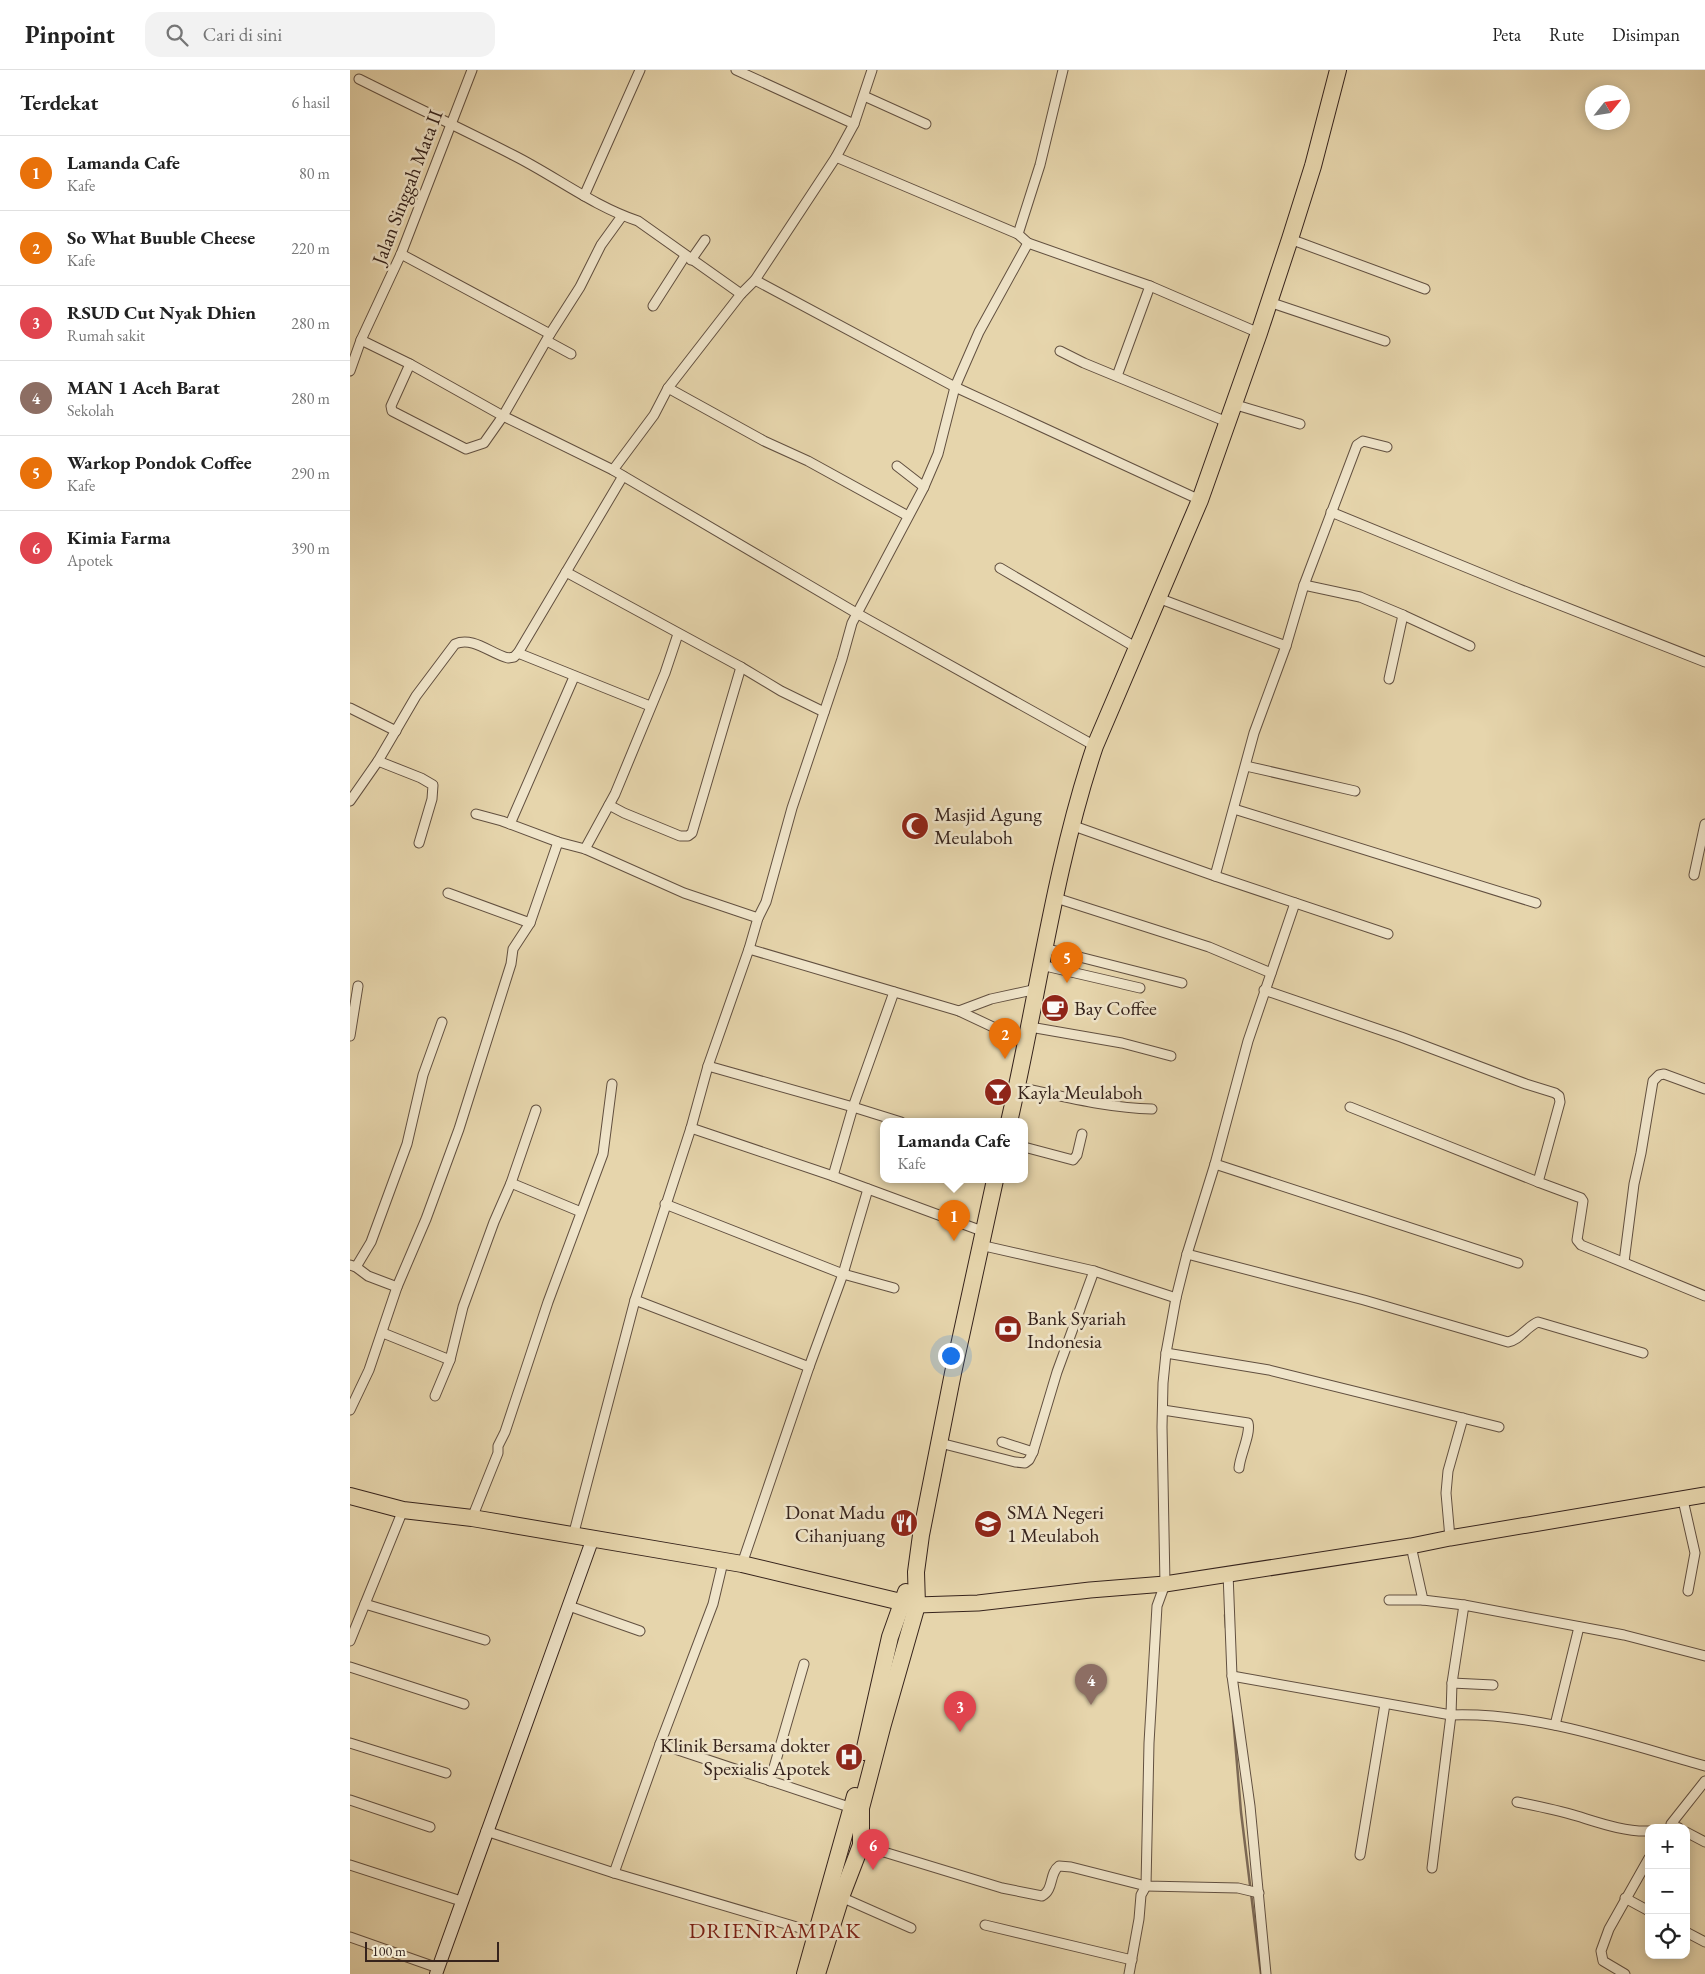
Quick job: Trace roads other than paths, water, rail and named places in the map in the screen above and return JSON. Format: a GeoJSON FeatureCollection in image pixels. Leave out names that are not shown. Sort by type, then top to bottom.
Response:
{"type":"FeatureCollection","features":[{"type":"Feature","properties":{"kind":"highway"},"geometry":{"type":"LineString","coordinates":[[1010,1118],[1029,1035],[1044,948],[1071,825],[1095,746],[1200,500],[1260,333],[1313,166],[1338,70]]}},
{"type":"Feature","properties":{"kind":"highway"},"geometry":{"type":"LineString","coordinates":[[817,1974],[841,1898],[861,1845],[862,1808],[883,1724],[916,1572],[921,1535],[981,1238],[994,1183]]}},
{"type":"Feature","properties":{"kind":"highway"},"geometry":{"type":"LineString","coordinates":[[350,1496],[403,1510],[472,1518],[742,1564],[909,1604]]}},
{"type":"Feature","properties":{"kind":"highway"},"geometry":{"type":"LineString","coordinates":[[804,1974],[852,1808],[890,1637],[909,1604]]}},
{"type":"Feature","properties":{"kind":"main road"},"geometry":{"type":"LineString","coordinates":[[909,1604],[978,1603],[1090,1590],[1164,1584],[1411,1546],[1705,1495]]}},
{"type":"Feature","properties":{"kind":"street","name":"Jalan Singgah Mata II"},"geometry":{"type":"LineString","coordinates":[[350,371],[361,340],[401,254],[472,70]]}},
{"type":"Feature","properties":{"kind":"street"},"geometry":{"type":"LineString","coordinates":[[584,196],[640,70]]}},
{"type":"Feature","properties":{"kind":"street"},"geometry":{"type":"LineString","coordinates":[[736,70],[854,124]]}},
{"type":"Feature","properties":{"kind":"street"},"geometry":{"type":"LineString","coordinates":[[613,470],[654,415],[668,388],[741,294],[755,280],[836,157],[854,124],[872,70]]}},
{"type":"Feature","properties":{"kind":"street"},"geometry":{"type":"LineString","coordinates":[[1018,234],[1040,165],[1063,70]]}},
{"type":"Feature","properties":{"kind":"street"},"geometry":{"type":"LineString","coordinates":[[359,79],[514,156],[622,216],[638,221],[741,294]]}},
{"type":"Feature","properties":{"kind":"street"},"geometry":{"type":"LineString","coordinates":[[864,96],[926,124]]}},
{"type":"Feature","properties":{"kind":"street"},"geometry":{"type":"LineString","coordinates":[[836,157],[1018,234],[1028,243],[1150,286],[1260,333]]}},
{"type":"Feature","properties":{"kind":"street"},"geometry":{"type":"LineString","coordinates":[[410,364],[391,406],[392,411],[466,449],[484,444],[503,416],[580,287],[601,245],[622,216]]}},
{"type":"Feature","properties":{"kind":"street"},"geometry":{"type":"LineString","coordinates":[[1290,239],[1425,289]]}},
{"type":"Feature","properties":{"kind":"street"},"geometry":{"type":"LineString","coordinates":[[653,306],[688,258],[705,240]]}},
{"type":"Feature","properties":{"kind":"street"},"geometry":{"type":"LineString","coordinates":[[572,1536],[635,1300],[691,1128],[708,1066],[758,918],[766,902],[792,808],[842,659],[852,623],[901,533],[924,486],[938,454],[955,387],[979,332],[1028,243]]}},
{"type":"Feature","properties":{"kind":"street"},"geometry":{"type":"LineString","coordinates":[[401,254],[548,338],[571,354]]}},
{"type":"Feature","properties":{"kind":"street"},"geometry":{"type":"LineString","coordinates":[[755,280],[955,387],[1200,500]]}},
{"type":"Feature","properties":{"kind":"street"},"geometry":{"type":"LineString","coordinates":[[1117,376],[1150,286]]}},
{"type":"Feature","properties":{"kind":"street"},"geometry":{"type":"LineString","coordinates":[[1269,302],[1385,341]]}},
{"type":"Feature","properties":{"kind":"street"},"geometry":{"type":"LineString","coordinates":[[361,340],[410,364],[503,416],[613,470],[858,614],[1095,746]]}},
{"type":"Feature","properties":{"kind":"street"},"geometry":{"type":"LineString","coordinates":[[1060,351],[1227,422]]}},
{"type":"Feature","properties":{"kind":"street"},"geometry":{"type":"LineString","coordinates":[[668,388],[764,441],[808,462],[908,516]]}},
{"type":"Feature","properties":{"kind":"street"},"geometry":{"type":"LineString","coordinates":[[1233,404],[1300,424]]}},
{"type":"Feature","properties":{"kind":"street"},"geometry":{"type":"LineString","coordinates":[[1215,876],[1254,733],[1286,646],[1304,585],[1357,445],[1363,441],[1387,447]]}},
{"type":"Feature","properties":{"kind":"street"},"geometry":{"type":"LineString","coordinates":[[897,466],[924,486]]}},
{"type":"Feature","properties":{"kind":"street"},"geometry":{"type":"LineString","coordinates":[[350,801],[378,761],[391,729],[447,652],[455,644],[469,642],[508,658],[514,657],[518,653],[623,476]]}},
{"type":"Feature","properties":{"kind":"street"},"geometry":{"type":"LineString","coordinates":[[1331,512],[1705,662]]}},
{"type":"Feature","properties":{"kind":"street"},"geometry":{"type":"LineString","coordinates":[[1000,568],[1137,648]]}},
{"type":"Feature","properties":{"kind":"street"},"geometry":{"type":"LineString","coordinates":[[566,572],[678,634],[741,666],[780,692],[824,712]]}},
{"type":"Feature","properties":{"kind":"street"},"geometry":{"type":"LineString","coordinates":[[1304,585],[1360,598],[1403,615],[1470,646]]}},
{"type":"Feature","properties":{"kind":"street"},"geometry":{"type":"LineString","coordinates":[[1158,598],[1286,646]]}},
{"type":"Feature","properties":{"kind":"street"},"geometry":{"type":"LineString","coordinates":[[1389,679],[1403,615]]}},
{"type":"Feature","properties":{"kind":"street"},"geometry":{"type":"LineString","coordinates":[[585,849],[615,794],[665,673],[678,634]]}},
{"type":"Feature","properties":{"kind":"street"},"geometry":{"type":"LineString","coordinates":[[518,653],[650,706]]}},
{"type":"Feature","properties":{"kind":"street"},"geometry":{"type":"LineString","coordinates":[[609,805],[680,836],[688,836],[692,833],[741,666]]}},
{"type":"Feature","properties":{"kind":"street"},"geometry":{"type":"LineString","coordinates":[[510,824],[574,677]]}},
{"type":"Feature","properties":{"kind":"street"},"geometry":{"type":"LineString","coordinates":[[350,708],[391,729]]}},
{"type":"Feature","properties":{"kind":"street"},"geometry":{"type":"LineString","coordinates":[[378,761],[421,778],[433,785],[432,799],[419,843]]}},
{"type":"Feature","properties":{"kind":"street"},"geometry":{"type":"LineString","coordinates":[[1246,766],[1355,791]]}},
{"type":"Feature","properties":{"kind":"street"},"geometry":{"type":"LineString","coordinates":[[1234,809],[1536,903]]}},
{"type":"Feature","properties":{"kind":"street"},"geometry":{"type":"LineString","coordinates":[[476,814],[510,824],[558,842],[585,849],[684,893],[758,918]]}},
{"type":"Feature","properties":{"kind":"street"},"geometry":{"type":"LineString","coordinates":[[1694,875],[1702,854],[1705,824]]}},
{"type":"Feature","properties":{"kind":"street"},"geometry":{"type":"LineString","coordinates":[[1071,825],[1388,934]]}},
{"type":"Feature","properties":{"kind":"street"},"geometry":{"type":"LineString","coordinates":[[350,1410],[369,1370],[398,1288],[459,1130],[514,949],[530,923],[558,842]]}},
{"type":"Feature","properties":{"kind":"street"},"geometry":{"type":"LineString","coordinates":[[448,893],[530,923]]}},
{"type":"Feature","properties":{"kind":"street"},"geometry":{"type":"LineString","coordinates":[[1056,898],[1209,947],[1271,973]]}},
{"type":"Feature","properties":{"kind":"street"},"geometry":{"type":"LineString","coordinates":[[1129,1974],[1139,1919],[1141,1895],[1146,1886],[1150,1744],[1157,1606],[1164,1584],[1162,1427],[1166,1354],[1176,1298],[1187,1254],[1215,1164],[1248,1041],[1295,903]]}},
{"type":"Feature","properties":{"kind":"street"},"geometry":{"type":"LineString","coordinates":[[749,948],[959,1011],[1029,1035],[1122,1043],[1171,1056]]}},
{"type":"Feature","properties":{"kind":"street"},"geometry":{"type":"LineString","coordinates":[[1044,948],[1182,983]]}},
{"type":"Feature","properties":{"kind":"street"},"geometry":{"type":"LineString","coordinates":[[1041,965],[1140,988]]}},
{"type":"Feature","properties":{"kind":"street"},"geometry":{"type":"LineString","coordinates":[[350,1036],[358,986]]}},
{"type":"Feature","properties":{"kind":"street"},"geometry":{"type":"LineString","coordinates":[[959,1011],[991,999],[1037,989]]}},
{"type":"Feature","properties":{"kind":"street"},"geometry":{"type":"LineString","coordinates":[[1264,990],[1555,1093],[1559,1096],[1560,1102],[1538,1182]]}},
{"type":"Feature","properties":{"kind":"street"},"geometry":{"type":"LineString","coordinates":[[833,1176],[853,1107],[894,992]]}},
{"type":"Feature","properties":{"kind":"street"},"geometry":{"type":"LineString","coordinates":[[398,1288],[368,1276],[353,1266],[371,1242],[407,1144],[423,1074],[442,1022]]}},
{"type":"Feature","properties":{"kind":"street"},"geometry":{"type":"LineString","coordinates":[[708,1066],[888,1118]]}},
{"type":"Feature","properties":{"kind":"street"},"geometry":{"type":"LineString","coordinates":[[1624,1262],[1634,1184],[1653,1081],[1659,1075],[1664,1074],[1705,1089]]}},
{"type":"Feature","properties":{"kind":"street"},"geometry":{"type":"LineString","coordinates":[[472,1518],[498,1453],[498,1446],[505,1432],[548,1302],[603,1154],[612,1084]]}},
{"type":"Feature","properties":{"kind":"street"},"geometry":{"type":"LineString","coordinates":[[1017,1087],[1096,1104],[1152,1109]]}},
{"type":"Feature","properties":{"kind":"street"},"geometry":{"type":"LineString","coordinates":[[1350,1107],[1581,1198],[1583,1201],[1577,1240],[1581,1245],[1589,1250],[1624,1262],[1705,1296]]}},
{"type":"Feature","properties":{"kind":"street"},"geometry":{"type":"LineString","coordinates":[[435,1396],[450,1360],[463,1307],[494,1222],[511,1183],[536,1110]]}},
{"type":"Feature","properties":{"kind":"street"},"geometry":{"type":"LineString","coordinates":[[691,1128],[868,1189],[981,1238],[1094,1271],[1176,1298]]}},
{"type":"Feature","properties":{"kind":"street"},"geometry":{"type":"LineString","coordinates":[[1028,1148],[1072,1160],[1076,1157],[1082,1134]]}},
{"type":"Feature","properties":{"kind":"street"},"geometry":{"type":"LineString","coordinates":[[1215,1164],[1518,1263]]}},
{"type":"Feature","properties":{"kind":"street"},"geometry":{"type":"LineString","coordinates":[[511,1183],[581,1212]]}},
{"type":"Feature","properties":{"kind":"street"},"geometry":{"type":"LineString","coordinates":[[742,1564],[843,1274],[868,1189]]}},
{"type":"Feature","properties":{"kind":"street"},"geometry":{"type":"LineString","coordinates":[[665,1204],[843,1274],[894,1288]]}},
{"type":"Feature","properties":{"kind":"street"},"geometry":{"type":"LineString","coordinates":[[1187,1254],[1364,1300],[1508,1342],[1515,1341],[1531,1325],[1538,1322],[1643,1353]]}},
{"type":"Feature","properties":{"kind":"street"},"geometry":{"type":"LineString","coordinates":[[940,1443],[1015,1462],[1025,1463],[1029,1460],[1057,1372],[1094,1271]]}},
{"type":"Feature","properties":{"kind":"street"},"geometry":{"type":"LineString","coordinates":[[635,1300],[809,1368]]}},
{"type":"Feature","properties":{"kind":"street"},"geometry":{"type":"LineString","coordinates":[[383,1333],[450,1360]]}},
{"type":"Feature","properties":{"kind":"street"},"geometry":{"type":"LineString","coordinates":[[1166,1354],[1269,1370],[1499,1427]]}},
{"type":"Feature","properties":{"kind":"street"},"geometry":{"type":"LineString","coordinates":[[1164,1410],[1248,1422],[1248,1432],[1240,1457],[1239,1468]]}},
{"type":"Feature","properties":{"kind":"street"},"geometry":{"type":"LineString","coordinates":[[1450,1538],[1446,1493],[1448,1471],[1463,1418]]}},
{"type":"Feature","properties":{"kind":"street"},"geometry":{"type":"LineString","coordinates":[[1002,1442],[1033,1452]]}},
{"type":"Feature","properties":{"kind":"street"},"geometry":{"type":"LineString","coordinates":[[1683,1500],[1695,1553],[1688,1591]]}},
{"type":"Feature","properties":{"kind":"street"},"geometry":{"type":"LineString","coordinates":[[351,1634],[403,1510]]}},
{"type":"Feature","properties":{"kind":"street"},"geometry":{"type":"LineString","coordinates":[[350,1937],[437,1971],[460,1901],[593,1538]]}},
{"type":"Feature","properties":{"kind":"street"},"geometry":{"type":"LineString","coordinates":[[1411,1546],[1423,1600]]}},
{"type":"Feature","properties":{"kind":"street"},"geometry":{"type":"LineString","coordinates":[[614,1873],[713,1604],[723,1562]]}},
{"type":"Feature","properties":{"kind":"street"},"geometry":{"type":"LineString","coordinates":[[1228,1573],[1232,1676],[1249,1798],[1266,1974]]}},
{"type":"Feature","properties":{"kind":"street"},"geometry":{"type":"LineString","coordinates":[[1390,1600],[1423,1600],[1464,1605],[1624,1635],[1705,1656]]}},
{"type":"Feature","properties":{"kind":"street"},"geometry":{"type":"LineString","coordinates":[[365,1604],[485,1640]]}},
{"type":"Feature","properties":{"kind":"street"},"geometry":{"type":"LineString","coordinates":[[1432,1868],[1452,1715],[1452,1683],[1464,1605]]}},
{"type":"Feature","properties":{"kind":"street"},"geometry":{"type":"LineString","coordinates":[[569,1606],[640,1630]]}},
{"type":"Feature","properties":{"kind":"street"},"geometry":{"type":"LineString","coordinates":[[1554,1725],[1579,1627]]}},
{"type":"Feature","properties":{"kind":"street"},"geometry":{"type":"LineString","coordinates":[[770,1781],[804,1664]]}},
{"type":"Feature","properties":{"kind":"street"},"geometry":{"type":"LineString","coordinates":[[350,1667],[464,1704]]}},
{"type":"Feature","properties":{"kind":"street"},"geometry":{"type":"LineString","coordinates":[[1232,1676],[1452,1715],[1480,1714],[1554,1725],[1705,1766]]}},
{"type":"Feature","properties":{"kind":"street"},"geometry":{"type":"LineString","coordinates":[[1452,1683],[1493,1685]]}},
{"type":"Feature","properties":{"kind":"street"},"geometry":{"type":"LineString","coordinates":[[1360,1856],[1385,1704]]}},
{"type":"Feature","properties":{"kind":"street"},"geometry":{"type":"LineString","coordinates":[[350,1743],[446,1773]]}},
{"type":"Feature","properties":{"kind":"street"},"geometry":{"type":"LineString","coordinates":[[660,1744],[852,1808]]}},
{"type":"Feature","properties":{"kind":"street"},"geometry":{"type":"LineString","coordinates":[[1673,1824],[1705,1781]]}},
{"type":"Feature","properties":{"kind":"street"},"geometry":{"type":"LineString","coordinates":[[350,1800],[430,1827]]}},
{"type":"Feature","properties":{"kind":"street"},"geometry":{"type":"LineString","coordinates":[[1517,1802],[1550,1808],[1610,1826],[1645,1831]]}},
{"type":"Feature","properties":{"kind":"street"},"geometry":{"type":"LineString","coordinates":[[486,1831],[614,1873],[817,1933]]}},
{"type":"Feature","properties":{"kind":"street"},"geometry":{"type":"LineString","coordinates":[[1690,1834],[1705,1842]]}},
{"type":"Feature","properties":{"kind":"street"},"geometry":{"type":"LineString","coordinates":[[861,1845],[1002,1888],[1042,1896],[1048,1891],[1055,1868],[1059,1866],[1071,1867],[1146,1886],[1243,1889],[1259,1892]]}},
{"type":"Feature","properties":{"kind":"street"},"geometry":{"type":"LineString","coordinates":[[350,1865],[460,1901]]}},
{"type":"Feature","properties":{"kind":"street"},"geometry":{"type":"LineString","coordinates":[[1625,1974],[1603,1961],[1601,1951],[1609,1928],[1645,1865]]}},
{"type":"Feature","properties":{"kind":"street"},"geometry":{"type":"LineString","coordinates":[[841,1898],[911,1928]]}},
{"type":"Feature","properties":{"kind":"street"},"geometry":{"type":"LineString","coordinates":[[1625,1898],[1645,1909]]}},
{"type":"Feature","properties":{"kind":"street"},"geometry":{"type":"LineString","coordinates":[[985,1925],[1132,1960]]}},
{"type":"Feature","properties":{"kind":"street"},"geometry":{"type":"LineString","coordinates":[[1690,1934],[1705,1942]]}},
{"type":"Feature","properties":{"kind":"waterway"},"geometry":{"type":"LineString","coordinates":[[1225,1615],[1226,1628]]}},
{"type":"Feature","properties":{"kind":"waterway"},"geometry":{"type":"LineString","coordinates":[[1233,1716],[1241,1812],[1261,1974]]}},
{"type":"Feature","properties":{"kind":"place","name":"Masjid Agung Meulaboh"},"geometry":{"type":"Point","coordinates":[915,826]}},
{"type":"Feature","properties":{"kind":"place","name":"Warkop Pondok Coffee"},"geometry":{"type":"Point","coordinates":[1067,983]}},
{"type":"Feature","properties":{"kind":"place","name":"Bay Coffee"},"geometry":{"type":"Point","coordinates":[1055,1008]}},
{"type":"Feature","properties":{"kind":"place","name":"So What Buuble Cheese"},"geometry":{"type":"Point","coordinates":[1005,1059]}},
{"type":"Feature","properties":{"kind":"place","name":"Kayla Meulaboh"},"geometry":{"type":"Point","coordinates":[998,1092]}},
{"type":"Feature","properties":{"kind":"place","name":"Lamanda Cafe"},"geometry":{"type":"Point","coordinates":[954,1241]}},
{"type":"Feature","properties":{"kind":"place","name":"Bank Syariah Indonesia"},"geometry":{"type":"Point","coordinates":[1008,1329]}},
{"type":"Feature","properties":{"kind":"place","name":"Donat Madu Cihanjuang"},"geometry":{"type":"Point","coordinates":[904,1523]}},
{"type":"Feature","properties":{"kind":"place","name":"SMA Negeri 1 Meulaboh"},"geometry":{"type":"Point","coordinates":[988,1524]}},
{"type":"Feature","properties":{"kind":"place","name":"MAN 1 Aceh Barat"},"geometry":{"type":"Point","coordinates":[1091,1705]}},
{"type":"Feature","properties":{"kind":"place","name":"RSUD Cut Nyak Dhien"},"geometry":{"type":"Point","coordinates":[960,1732]}},
{"type":"Feature","properties":{"kind":"place","name":"Klinik Bersama dokter Spexialis Apotek"},"geometry":{"type":"Point","coordinates":[849,1757]}},
{"type":"Feature","properties":{"kind":"place","name":"Kimia Farma"},"geometry":{"type":"Point","coordinates":[873,1870]}},
{"type":"Feature","properties":{"kind":"district","name":"DRIENRAMPAK"},"geometry":{"type":"Point","coordinates":[775,1930]}}]}
